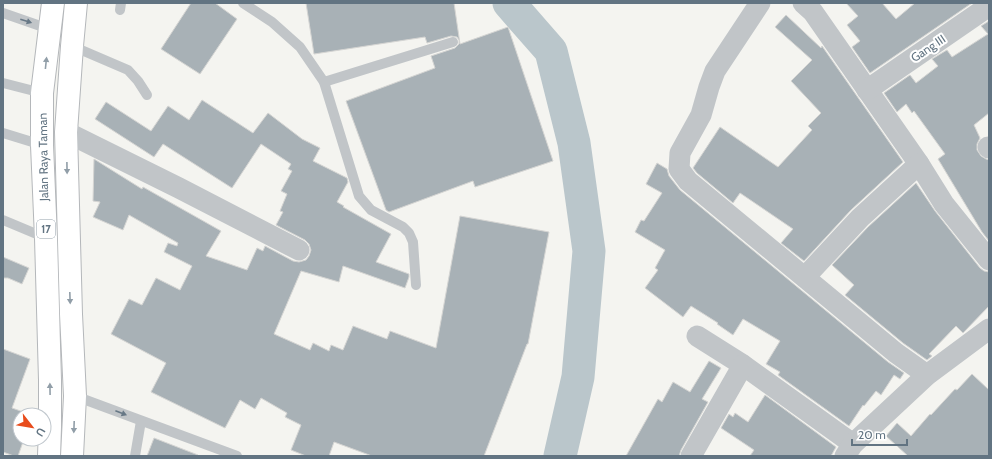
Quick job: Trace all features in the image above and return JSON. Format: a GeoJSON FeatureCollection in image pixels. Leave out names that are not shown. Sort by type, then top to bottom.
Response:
{"type":"FeatureCollection","features":[{"type":"Feature","properties":{"kind":"highway","name":"Jalan Raya Taman"},"geometry":{"type":"LineString","coordinates":[[49,456],[50,427],[46,238],[42,145],[42,93],[53,3]]}},
{"type":"Feature","properties":{"kind":"highway","name":"Jalan Raya Taman"},"geometry":{"type":"LineString","coordinates":[[72,456],[75,396],[71,314],[66,132],[76,3]]}},
{"type":"Feature","properties":{"kind":"street"},"geometry":{"type":"LineString","coordinates":[[760,3],[715,71],[701,115],[680,153],[679,170],[688,181],[896,353],[927,375]]}},
{"type":"Feature","properties":{"kind":"street"},"geometry":{"type":"LineString","coordinates":[[804,3],[813,12],[919,164],[944,204],[989,260]]}},
{"type":"Feature","properties":{"kind":"street","name":"Gang III"},"geometry":{"type":"LineString","coordinates":[[867,90],[989,6]]}},
{"type":"Feature","properties":{"kind":"street"},"geometry":{"type":"LineString","coordinates":[[66,132],[299,250]]}},
{"type":"Feature","properties":{"kind":"street"},"geometry":{"type":"LineString","coordinates":[[805,277],[860,218],[919,164]]}},
{"type":"Feature","properties":{"kind":"street"},"geometry":{"type":"LineString","coordinates":[[697,336],[744,365],[849,450],[927,375],[989,329]]}},
{"type":"Feature","properties":{"kind":"street"},"geometry":{"type":"LineString","coordinates":[[691,456],[744,365]]}},
{"type":"Feature","properties":{"kind":"lane"},"geometry":{"type":"LineString","coordinates":[[243,3],[272,22],[300,47],[324,82],[359,196],[371,210],[403,227],[409,233],[413,242],[416,284]]}},
{"type":"Feature","properties":{"kind":"lane"},"geometry":{"type":"LineString","coordinates":[[3,13],[49,29]]}},
{"type":"Feature","properties":{"kind":"lane"},"geometry":{"type":"LineString","coordinates":[[324,82],[453,42]]}},
{"type":"Feature","properties":{"kind":"lane"},"geometry":{"type":"LineString","coordinates":[[72,46],[128,70],[138,81],[147,95]]}},
{"type":"Feature","properties":{"kind":"lane"},"geometry":{"type":"LineString","coordinates":[[3,83],[42,93]]}},
{"type":"Feature","properties":{"kind":"lane"},"geometry":{"type":"LineString","coordinates":[[3,133],[42,145]]}},
{"type":"Feature","properties":{"kind":"lane"},"geometry":{"type":"LineString","coordinates":[[3,220],[46,238]]}},
{"type":"Feature","properties":{"kind":"lane"},"geometry":{"type":"LineString","coordinates":[[75,396],[142,421],[220,453],[237,456]]}},
{"type":"Feature","properties":{"kind":"lane"},"geometry":{"type":"LineString","coordinates":[[135,456],[142,421]]}},
{"type":"Feature","properties":{"kind":"building"},"geometry":{"type":"Polygon","coordinates":[[[191,3],[215,3],[237,19],[200,74],[161,49],[191,3]]]}},
{"type":"Feature","properties":{"kind":"building"},"geometry":{"type":"Polygon","coordinates":[[[306,3],[454,3],[460,44],[508,27],[553,161],[475,187],[473,181],[389,212],[386,210],[346,101],[435,68],[431,56],[455,48],[459,44],[459,40],[457,37],[451,36],[427,43],[425,37],[314,54],[306,3]]]}},
{"type":"Feature","properties":{"kind":"building"},"geometry":{"type":"Polygon","coordinates":[[[846,3],[882,3],[896,19],[915,3],[972,3],[870,73],[852,47],[860,41],[847,25],[858,16],[846,3]]]}},
{"type":"Feature","properties":{"kind":"building"},"geometry":{"type":"Polygon","coordinates":[[[786,15],[821,48],[822,46],[903,162],[851,210],[804,261],[781,243],[793,229],[740,193],[733,203],[693,168],[720,127],[778,167],[812,130],[808,126],[821,113],[791,81],[812,60],[775,27],[786,15]]]}},
{"type":"Feature","properties":{"kind":"building"},"geometry":{"type":"Polygon","coordinates":[[[989,21],[989,113],[974,125],[980,138],[977,144],[977,150],[981,156],[989,160],[989,241],[938,159],[945,154],[914,111],[912,113],[906,104],[897,112],[884,93],[910,75],[916,83],[938,66],[932,59],[947,50],[952,57],[988,34],[981,26],[989,21]]]}},
{"type":"Feature","properties":{"kind":"building"},"geometry":{"type":"Polygon","coordinates":[[[202,100],[253,133],[268,113],[302,139],[320,148],[313,161],[347,178],[348,182],[337,202],[344,206],[343,207],[391,234],[376,262],[409,274],[405,288],[343,266],[339,282],[301,271],[274,334],[310,350],[313,343],[329,351],[331,345],[343,350],[353,326],[387,339],[390,331],[436,348],[460,216],[549,232],[528,344],[484,456],[372,456],[334,442],[329,456],[306,456],[291,450],[301,425],[285,417],[287,413],[261,398],[255,409],[240,400],[225,428],[151,392],[166,363],[111,334],[129,299],[142,305],[156,278],[180,290],[192,266],[164,252],[168,243],[177,246],[178,243],[129,215],[123,230],[93,217],[100,202],[93,201],[94,159],[142,189],[143,187],[221,231],[206,256],[247,270],[257,248],[263,251],[265,246],[293,261],[299,262],[306,260],[311,250],[309,244],[305,240],[276,225],[283,212],[280,211],[287,194],[281,191],[292,171],[288,169],[291,164],[261,144],[232,188],[163,144],[154,157],[95,119],[106,102],[151,131],[168,106],[189,120],[202,100]]]}},
{"type":"Feature","properties":{"kind":"building"},"geometry":{"type":"Polygon","coordinates":[[[657,163],[667,169],[669,176],[680,190],[888,362],[904,373],[900,379],[894,375],[881,395],[876,391],[864,406],[863,405],[849,426],[778,375],[780,372],[766,364],[780,341],[743,319],[733,335],[717,324],[718,323],[691,306],[683,317],[645,288],[658,270],[655,268],[665,250],[635,232],[641,220],[644,221],[662,193],[646,184],[657,163]]]}},
{"type":"Feature","properties":{"kind":"building"},"geometry":{"type":"Polygon","coordinates":[[[916,183],[935,211],[980,268],[989,272],[989,306],[963,333],[956,326],[929,354],[932,356],[927,360],[903,343],[845,295],[854,285],[832,265],[868,227],[916,183]]]}},
{"type":"Feature","properties":{"kind":"building"},"geometry":{"type":"Polygon","coordinates":[[[3,257],[29,268],[22,284],[8,278],[3,278],[3,257]]]}},
{"type":"Feature","properties":{"kind":"building"},"geometry":{"type":"Polygon","coordinates":[[[3,349],[30,359],[12,407],[12,447],[21,447],[18,456],[3,452],[3,349]]]}},
{"type":"Feature","properties":{"kind":"building"},"geometry":{"type":"Polygon","coordinates":[[[709,361],[721,368],[702,399],[708,402],[679,456],[626,456],[658,399],[662,402],[673,382],[690,392],[709,361]]]}},
{"type":"Feature","properties":{"kind":"building"},"geometry":{"type":"Polygon","coordinates":[[[972,374],[989,390],[989,456],[908,456],[886,436],[897,423],[911,436],[930,414],[931,415],[955,389],[957,390],[972,374]]]}},
{"type":"Feature","properties":{"kind":"building"},"geometry":{"type":"Polygon","coordinates":[[[765,395],[836,447],[831,456],[750,456],[754,450],[721,428],[729,414],[733,417],[735,413],[748,422],[765,395]]]}},
{"type":"Feature","properties":{"kind":"building"},"geometry":{"type":"Polygon","coordinates":[[[154,438],[198,455],[198,456],[147,456],[154,438]]]}},
{"type":"Feature","properties":{"kind":"waterway"},"geometry":{"type":"LineString","coordinates":[[509,3],[551,51],[574,143],[589,251],[578,377],[560,456]]}}]}
